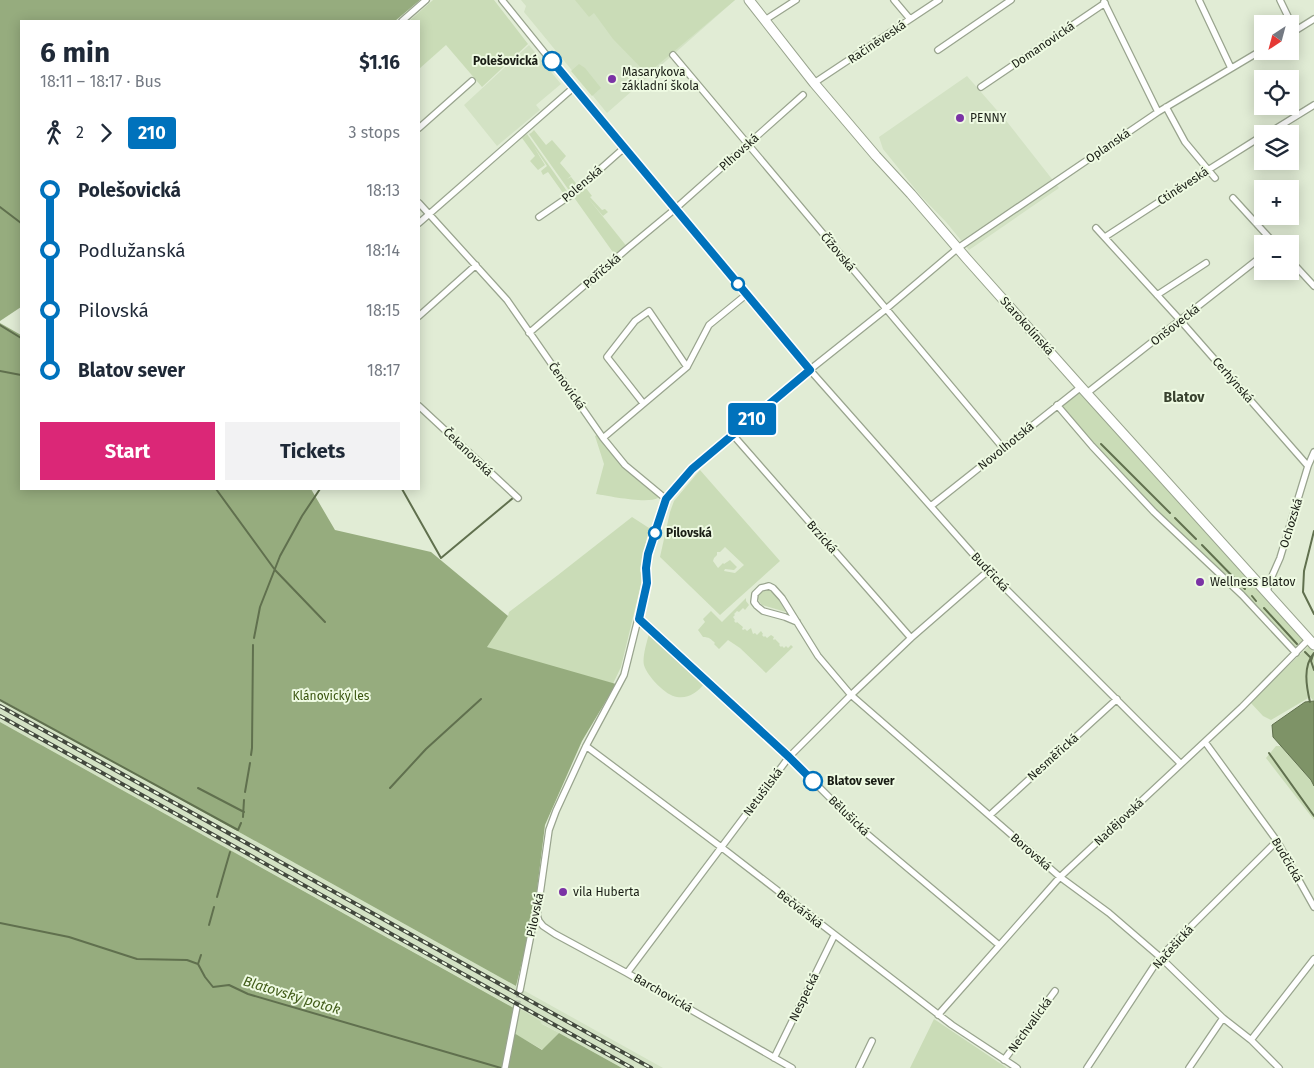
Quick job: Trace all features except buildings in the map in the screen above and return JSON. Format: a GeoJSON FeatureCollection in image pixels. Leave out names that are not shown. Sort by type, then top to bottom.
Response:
{"type":"FeatureCollection","features":[{"type":"Feature","properties":{"kind":"main road","name":"Starokolínská"},"geometry":{"type":"LineString","coordinates":[[748,0],[814,84],[876,156],[1312,642]]}},
{"type":"Feature","properties":{"kind":"street"},"geometry":{"type":"LineString","coordinates":[[403,20],[426,0]]}},
{"type":"Feature","properties":{"kind":"street","name":"Budčická"},"geometry":{"type":"LineString","coordinates":[[502,0],[573,88],[810,370],[988,571],[1182,764]]}},
{"type":"Feature","properties":{"kind":"street"},"geometry":{"type":"LineString","coordinates":[[765,20],[796,0]]}},
{"type":"Feature","properties":{"kind":"street"},"geometry":{"type":"LineString","coordinates":[[894,0],[910,20]]}},
{"type":"Feature","properties":{"kind":"street","name":"Račiněveská"},"geometry":{"type":"LineString","coordinates":[[814,84],[939,0]]}},
{"type":"Feature","properties":{"kind":"street"},"geometry":{"type":"LineString","coordinates":[[938,50],[1011,0]]}},
{"type":"Feature","properties":{"kind":"street"},"geometry":{"type":"LineString","coordinates":[[1198,0],[1231,68]]}},
{"type":"Feature","properties":{"kind":"street"},"geometry":{"type":"LineString","coordinates":[[1280,0],[1286,15]]}},
{"type":"Feature","properties":{"kind":"street","name":"Domanovická"},"geometry":{"type":"LineString","coordinates":[[981,87],[1104,2],[1158,112]]}},
{"type":"Feature","properties":{"kind":"street"},"geometry":{"type":"LineString","coordinates":[[1299,28],[1314,19]]}},
{"type":"Feature","properties":{"kind":"street","name":"Čížovská"},"geometry":{"type":"LineString","coordinates":[[673,55],[1003,448]]}},
{"type":"Feature","properties":{"kind":"street","name":"Oplanská"},"geometry":{"type":"LineString","coordinates":[[958,248],[1158,112],[1254,55]]}},
{"type":"Feature","properties":{"kind":"street"},"geometry":{"type":"LineString","coordinates":[[420,127],[472,81]]}},
{"type":"Feature","properties":{"kind":"street"},"geometry":{"type":"LineString","coordinates":[[420,222],[573,88]]}},
{"type":"Feature","properties":{"kind":"street","name":"Plhovská"},"geometry":{"type":"LineString","coordinates":[[675,209],[803,95]]}},
{"type":"Feature","properties":{"kind":"street"},"geometry":{"type":"LineString","coordinates":[[1282,125],[1314,105]]}},
{"type":"Feature","properties":{"kind":"street"},"geometry":{"type":"LineString","coordinates":[[1166,107],[1185,142],[1215,178]]}},
{"type":"Feature","properties":{"kind":"street","name":"Ctiněveská"},"geometry":{"type":"LineString","coordinates":[[1105,237],[1254,141]]}},
{"type":"Feature","properties":{"kind":"street","name":"Polenská"},"geometry":{"type":"LineString","coordinates":[[539,217],[571,195],[624,148]]}},
{"type":"Feature","properties":{"kind":"street"},"geometry":{"type":"LineString","coordinates":[[1233,198],[1267,235]]}},
{"type":"Feature","properties":{"kind":"street","name":"Čenovická"},"geometry":{"type":"LineString","coordinates":[[420,204],[507,300],[603,438],[625,465],[666,499]]}},
{"type":"Feature","properties":{"kind":"street","name":"Poříčská"},"geometry":{"type":"LineString","coordinates":[[530,333],[675,209]]}},
{"type":"Feature","properties":{"kind":"street","name":"Cerhýnská"},"geometry":{"type":"LineString","coordinates":[[1096,228],[1180,320],[1308,466]]}},
{"type":"Feature","properties":{"kind":"street","name":"Pilovská"},"geometry":{"type":"LineString","coordinates":[[520,990],[532,929],[537,915],[549,830],[586,746],[624,675],[647,583],[646,568],[648,554],[666,499],[692,469],[810,370],[886,310],[958,248]]}},
{"type":"Feature","properties":{"kind":"street","name":"Onšovecká"},"geometry":{"type":"LineString","coordinates":[[1084,390],[1180,320],[1254,262]]}},
{"type":"Feature","properties":{"kind":"street"},"geometry":{"type":"LineString","coordinates":[[1157,295],[1206,263]]}},
{"type":"Feature","properties":{"kind":"street"},"geometry":{"type":"LineString","coordinates":[[420,315],[476,265]]}},
{"type":"Feature","properties":{"kind":"street"},"geometry":{"type":"LineString","coordinates":[[1299,270],[1314,286]]}},
{"type":"Feature","properties":{"kind":"street"},"geometry":{"type":"LineString","coordinates":[[603,438],[687,367],[709,325],[747,294]]}},
{"type":"Feature","properties":{"kind":"street"},"geometry":{"type":"LineString","coordinates":[[643,403],[607,356],[635,321],[649,311],[687,367]]}},
{"type":"Feature","properties":{"kind":"street","name":"Novolhotská"},"geometry":{"type":"LineString","coordinates":[[931,506],[1057,405],[1084,390]]}},
{"type":"Feature","properties":{"kind":"street"},"geometry":{"type":"LineString","coordinates":[[1057,405],[1092,446],[1154,512],[1256,609],[1296,653]]}},
{"type":"Feature","properties":{"kind":"street","name":"Čekanovská"},"geometry":{"type":"LineString","coordinates":[[420,407],[518,498]]}},
{"type":"Feature","properties":{"kind":"street","name":"Brzická"},"geometry":{"type":"LineString","coordinates":[[732,435],[911,638]]}},
{"type":"Feature","properties":{"kind":"street","name":"Ochozská"},"geometry":{"type":"LineString","coordinates":[[1267,593],[1314,452]]}},
{"type":"Feature","properties":{"kind":"street","name":"Netušilská"},"geometry":{"type":"LineString","coordinates":[[627,973],[789,757],[850,695],[911,638],[988,571]]}},
{"type":"Feature","properties":{"kind":"street","name":"Borovská"},"geometry":{"type":"LineString","coordinates":[[797,622],[760,610],[754,602],[757,591],[764,586],[769,586],[782,598],[797,622],[818,656],[850,695],[1060,877],[1109,913],[1160,957],[1223,1018],[1251,1040],[1279,1068]]}},
{"type":"Feature","properties":{"kind":"street","name":"Bělušická"},"geometry":{"type":"LineString","coordinates":[[639,619],[789,757],[860,828],[1000,945]]}},
{"type":"Feature","properties":{"kind":"street","name":"Nadějovská"},"geometry":{"type":"LineString","coordinates":[[938,1015],[1060,877],[1242,708],[1296,653],[1312,642]]}},
{"type":"Feature","properties":{"kind":"street","name":"Nesměřická"},"geometry":{"type":"LineString","coordinates":[[990,816],[1116,699]]}},
{"type":"Feature","properties":{"kind":"street","name":"Budčická"},"geometry":{"type":"LineString","coordinates":[[1205,742],[1276,841],[1314,907]]}},
{"type":"Feature","properties":{"kind":"street","name":"Bečvářská"},"geometry":{"type":"LineString","coordinates":[[586,746],[721,847],[938,1015],[1017,1068]]}},
{"type":"Feature","properties":{"kind":"street","name":"Načešická"},"geometry":{"type":"LineString","coordinates":[[1087,1068],[1160,957],[1276,841]]}},
{"type":"Feature","properties":{"kind":"street","name":"Barchovická"},"geometry":{"type":"LineString","coordinates":[[537,915],[539,922],[543,926],[792,1068]]}},
{"type":"Feature","properties":{"kind":"street","name":"Nespecká"},"geometry":{"type":"LineString","coordinates":[[774,1058],[834,936]]}},
{"type":"Feature","properties":{"kind":"street"},"geometry":{"type":"LineString","coordinates":[[1251,1040],[1314,959]]}},
{"type":"Feature","properties":{"kind":"street","name":"Nechvalická"},"geometry":{"type":"LineString","coordinates":[[1004,1060],[1055,990]]}},
{"type":"Feature","properties":{"kind":"street"},"geometry":{"type":"LineString","coordinates":[[505,1068],[517,1006]]}},
{"type":"Feature","properties":{"kind":"street"},"geometry":{"type":"LineString","coordinates":[[1189,1068],[1223,1018]]}},
{"type":"Feature","properties":{"kind":"street"},"geometry":{"type":"LineString","coordinates":[[860,1068],[872,1041]]}},
{"type":"Feature","properties":{"kind":"shaded area"},"geometry":{"type":"Polygon","coordinates":[[[433,0],[494,0],[528,44],[482,87],[446,45],[420,68],[420,20],[410,20],[433,0]]]}},
{"type":"Feature","properties":{"kind":"shaded area","name":"Masarykova základní škola"},"geometry":{"type":"Polygon","coordinates":[[[521,0],[735,0],[607,113],[524,12],[526,6],[521,0]]]}},
{"type":"Feature","properties":{"kind":"shaded area"},"geometry":{"type":"Polygon","coordinates":[[[575,0],[735,0],[647,74],[613,39],[594,13],[589,17],[575,0]]]}},
{"type":"Feature","properties":{"kind":"shaded area"},"geometry":{"type":"Polygon","coordinates":[[[529,45],[561,84],[536,105],[540,110],[497,146],[464,105],[529,45]]]}},
{"type":"Feature","properties":{"kind":"shaded area"},"geometry":{"type":"Polygon","coordinates":[[[579,64],[585,68],[601,88],[592,96],[571,71],[579,64]]]}},
{"type":"Feature","properties":{"kind":"shaded area"},"geometry":{"type":"Polygon","coordinates":[[[967,76],[1008,123],[1059,188],[969,250],[920,195],[883,149],[879,137],[967,76]]]}},
{"type":"Feature","properties":{"kind":"shaded area"},"geometry":{"type":"Polygon","coordinates":[[[534,130],[546,145],[552,140],[566,156],[560,163],[571,176],[567,179],[571,177],[582,191],[586,188],[592,196],[590,197],[602,210],[605,209],[608,212],[603,216],[588,198],[628,248],[617,258],[529,134],[534,130]]]}},
{"type":"Feature","properties":{"kind":"shaded area"},"geometry":{"type":"Polygon","coordinates":[[[527,134],[569,194],[563,197],[566,192],[563,193],[548,172],[543,175],[541,171],[547,166],[534,147],[545,165],[538,170],[530,161],[535,156],[522,138],[527,134]]]}},
{"type":"Feature","properties":{"kind":"shaded area"},"geometry":{"type":"Polygon","coordinates":[[[1081,387],[1309,639],[1296,653],[1140,497],[1057,405],[1081,387]]]}},
{"type":"Feature","properties":{"kind":"shaded area"},"geometry":{"type":"Polygon","coordinates":[[[597,435],[658,498],[653,500],[637,500],[596,494],[604,464],[595,436],[597,435]]]}},
{"type":"Feature","properties":{"kind":"shaded area"},"geometry":{"type":"Polygon","coordinates":[[[700,470],[780,561],[720,615],[660,557],[674,501],[700,470]],[[725,547],[720,552],[717,552],[713,561],[718,568],[730,560],[737,567],[734,570],[725,569],[724,571],[735,573],[744,565],[725,547]]]}},
{"type":"Feature","properties":{"kind":"shaded area"},"geometry":{"type":"Polygon","coordinates":[[[632,517],[649,528],[640,571],[643,576],[621,667],[601,709],[486,646],[509,612],[632,517]]]}},
{"type":"Feature","properties":{"kind":"shaded area"},"geometry":{"type":"Polygon","coordinates":[[[767,588],[776,595],[786,612],[762,605],[758,595],[759,592],[767,588]]]}},
{"type":"Feature","properties":{"kind":"shaded area"},"geometry":{"type":"Polygon","coordinates":[[[746,598],[749,605],[745,610],[743,608],[734,614],[734,621],[743,627],[743,630],[747,631],[751,628],[753,634],[757,635],[761,631],[764,637],[767,638],[771,635],[781,647],[784,648],[786,646],[788,648],[791,645],[793,647],[766,673],[740,648],[728,640],[719,649],[712,640],[703,637],[698,630],[705,622],[703,619],[711,611],[722,622],[746,598]]]}},
{"type":"Feature","properties":{"kind":"shaded area"},"geometry":{"type":"Polygon","coordinates":[[[649,634],[704,684],[699,690],[689,696],[677,697],[668,693],[653,680],[644,665],[645,649],[649,634]]]}},
{"type":"Feature","properties":{"kind":"shaded area"},"geometry":{"type":"Polygon","coordinates":[[[1309,646],[1314,652],[1314,701],[1310,697],[1271,720],[1263,716],[1250,702],[1309,646]]]}},
{"type":"Feature","properties":{"kind":"shaded area"},"geometry":{"type":"Polygon","coordinates":[[[0,699],[663,1068],[622,1068],[0,722],[0,699]]]}},
{"type":"Feature","properties":{"kind":"shaded area"},"geometry":{"type":"Polygon","coordinates":[[[1314,701],[1314,786],[1311,780],[1273,737],[1272,725],[1305,702],[1314,701]]]}},
{"type":"Feature","properties":{"kind":"shaded area"},"geometry":{"type":"Polygon","coordinates":[[[1276,746],[1281,746],[1311,780],[1314,786],[1314,820],[1266,758],[1276,746]]]}},
{"type":"Feature","properties":{"kind":"shaded area"},"geometry":{"type":"Polygon","coordinates":[[[520,1009],[559,1033],[543,1050],[513,1033],[520,1009]]]}},
{"type":"Feature","properties":{"kind":"shaded area"},"geometry":{"type":"Polygon","coordinates":[[[934,1019],[1007,1068],[910,1068],[934,1019]]]}},
{"type":"Feature","properties":{"kind":"green space"},"geometry":{"type":"Polygon","coordinates":[[[0,0],[420,0],[396,20],[20,20],[20,308],[0,321],[0,0]]]}},
{"type":"Feature","properties":{"kind":"green space","name":"Klánovický les"},"geometry":{"type":"Polygon","coordinates":[[[0,323],[20,334],[20,490],[312,490],[335,530],[431,552],[508,616],[487,647],[616,684],[582,741],[545,825],[534,914],[516,986],[0,699],[0,323]]]}},
{"type":"Feature","properties":{"kind":"green space"},"geometry":{"type":"Polygon","coordinates":[[[0,722],[519,1011],[514,1033],[542,1050],[559,1033],[622,1068],[0,1068],[0,722]]]}},
{"type":"Feature","properties":{"kind":"waterway"},"geometry":{"type":"LineString","coordinates":[[0,207],[20,222]]}},
{"type":"Feature","properties":{"kind":"waterway"},"geometry":{"type":"LineString","coordinates":[[0,325],[20,337]]}},
{"type":"Feature","properties":{"kind":"waterway"},"geometry":{"type":"LineString","coordinates":[[0,371],[20,375]]}},
{"type":"Feature","properties":{"kind":"waterway"},"geometry":{"type":"LineString","coordinates":[[1101,444],[1170,513]]}},
{"type":"Feature","properties":{"kind":"waterway"},"geometry":{"type":"LineString","coordinates":[[217,490],[275,570],[325,622]]}},
{"type":"Feature","properties":{"kind":"waterway"},"geometry":{"type":"LineString","coordinates":[[254,638],[260,607],[280,556],[302,516],[319,490]]}},
{"type":"Feature","properties":{"kind":"waterway"},"geometry":{"type":"LineString","coordinates":[[403,490],[441,558],[513,498]]}},
{"type":"Feature","properties":{"kind":"waterway"},"geometry":{"type":"LineString","coordinates":[[1175,518],[1196,539]]}},
{"type":"Feature","properties":{"kind":"waterway"},"geometry":{"type":"LineString","coordinates":[[1314,531],[1304,571],[1303,592],[1314,614]]}},
{"type":"Feature","properties":{"kind":"waterway"},"geometry":{"type":"LineString","coordinates":[[1202,545],[1245,589]]}},
{"type":"Feature","properties":{"kind":"waterway"},"geometry":{"type":"LineString","coordinates":[[1252,596],[1256,601]]}},
{"type":"Feature","properties":{"kind":"waterway"},"geometry":{"type":"LineString","coordinates":[[1264,608],[1297,644]]}},
{"type":"Feature","properties":{"kind":"waterway"},"geometry":{"type":"LineString","coordinates":[[251,755],[253,645]]}},
{"type":"Feature","properties":{"kind":"waterway"},"geometry":{"type":"LineString","coordinates":[[1305,652],[1310,657]]}},
{"type":"Feature","properties":{"kind":"waterway"},"geometry":{"type":"LineString","coordinates":[[1310,702],[1307,670],[1314,653]]}},
{"type":"Feature","properties":{"kind":"waterway"},"geometry":{"type":"LineString","coordinates":[[1313,655],[1311,661],[1314,670]]}},
{"type":"Feature","properties":{"kind":"waterway"},"geometry":{"type":"LineString","coordinates":[[390,788],[426,749],[481,699]]}},
{"type":"Feature","properties":{"kind":"waterway"},"geometry":{"type":"LineString","coordinates":[[0,700],[238,830],[241,823]]}},
{"type":"Feature","properties":{"kind":"waterway"},"geometry":{"type":"LineString","coordinates":[[1269,753],[1314,816]]}},
{"type":"Feature","properties":{"kind":"waterway"},"geometry":{"type":"LineString","coordinates":[[245,792],[250,763]]}},
{"type":"Feature","properties":{"kind":"waterway"},"geometry":{"type":"LineString","coordinates":[[198,788],[244,812]]}},
{"type":"Feature","properties":{"kind":"waterway"},"geometry":{"type":"LineString","coordinates":[[243,817],[244,800]]}},
{"type":"Feature","properties":{"kind":"waterway"},"geometry":{"type":"LineString","coordinates":[[217,897],[230,852]]}},
{"type":"Feature","properties":{"kind":"waterway"},"geometry":{"type":"LineString","coordinates":[[209,925],[214,907]]}},
{"type":"Feature","properties":{"kind":"waterway","name":"Blatovský potok"},"geometry":{"type":"LineString","coordinates":[[0,923],[69,937],[137,959],[187,960],[198,964],[213,987],[229,985],[248,994],[501,1068]]}},
{"type":"Feature","properties":{"kind":"waterway"},"geometry":{"type":"LineString","coordinates":[[198,964],[201,955]]}},
{"type":"Feature","properties":{"kind":"tunnel"},"geometry":{"type":"LineString","coordinates":[[517,1006],[520,990]]}},
{"type":"Feature","properties":{"kind":"railway"},"geometry":{"type":"LineString","coordinates":[[0,706],[651,1068]]}},
{"type":"Feature","properties":{"kind":"railway"},"geometry":{"type":"LineString","coordinates":[[0,716],[632,1068]]}},
{"type":"Feature","properties":{"kind":"bus line","name":"210"},"geometry":{"type":"LineString","coordinates":[[552,61],[810,370],[692,469],[666,499],[648,554],[646,568],[647,583],[639,619],[813,781]]}},
{"type":"Feature","properties":{"kind":"place","name":"Polešovická"},"geometry":{"type":"Point","coordinates":[552,61]}},
{"type":"Feature","properties":{"kind":"place","name":"Masarykova základní škola"},"geometry":{"type":"Point","coordinates":[612,79]}},
{"type":"Feature","properties":{"kind":"place","name":"PENNY"},"geometry":{"type":"Point","coordinates":[960,118]}},
{"type":"Feature","properties":{"kind":"place","name":"Pilovská"},"geometry":{"type":"Point","coordinates":[655,533]}},
{"type":"Feature","properties":{"kind":"place","name":"Wellness Blatov"},"geometry":{"type":"Point","coordinates":[1200,582]}},
{"type":"Feature","properties":{"kind":"place","name":"Blatov sever"},"geometry":{"type":"Point","coordinates":[813,781]}},
{"type":"Feature","properties":{"kind":"place","name":"vila Huberta"},"geometry":{"type":"Point","coordinates":[563,892]}},
{"type":"Feature","properties":{"kind":"district","name":"Blatov"},"geometry":{"type":"Point","coordinates":[1184,397]}}]}
